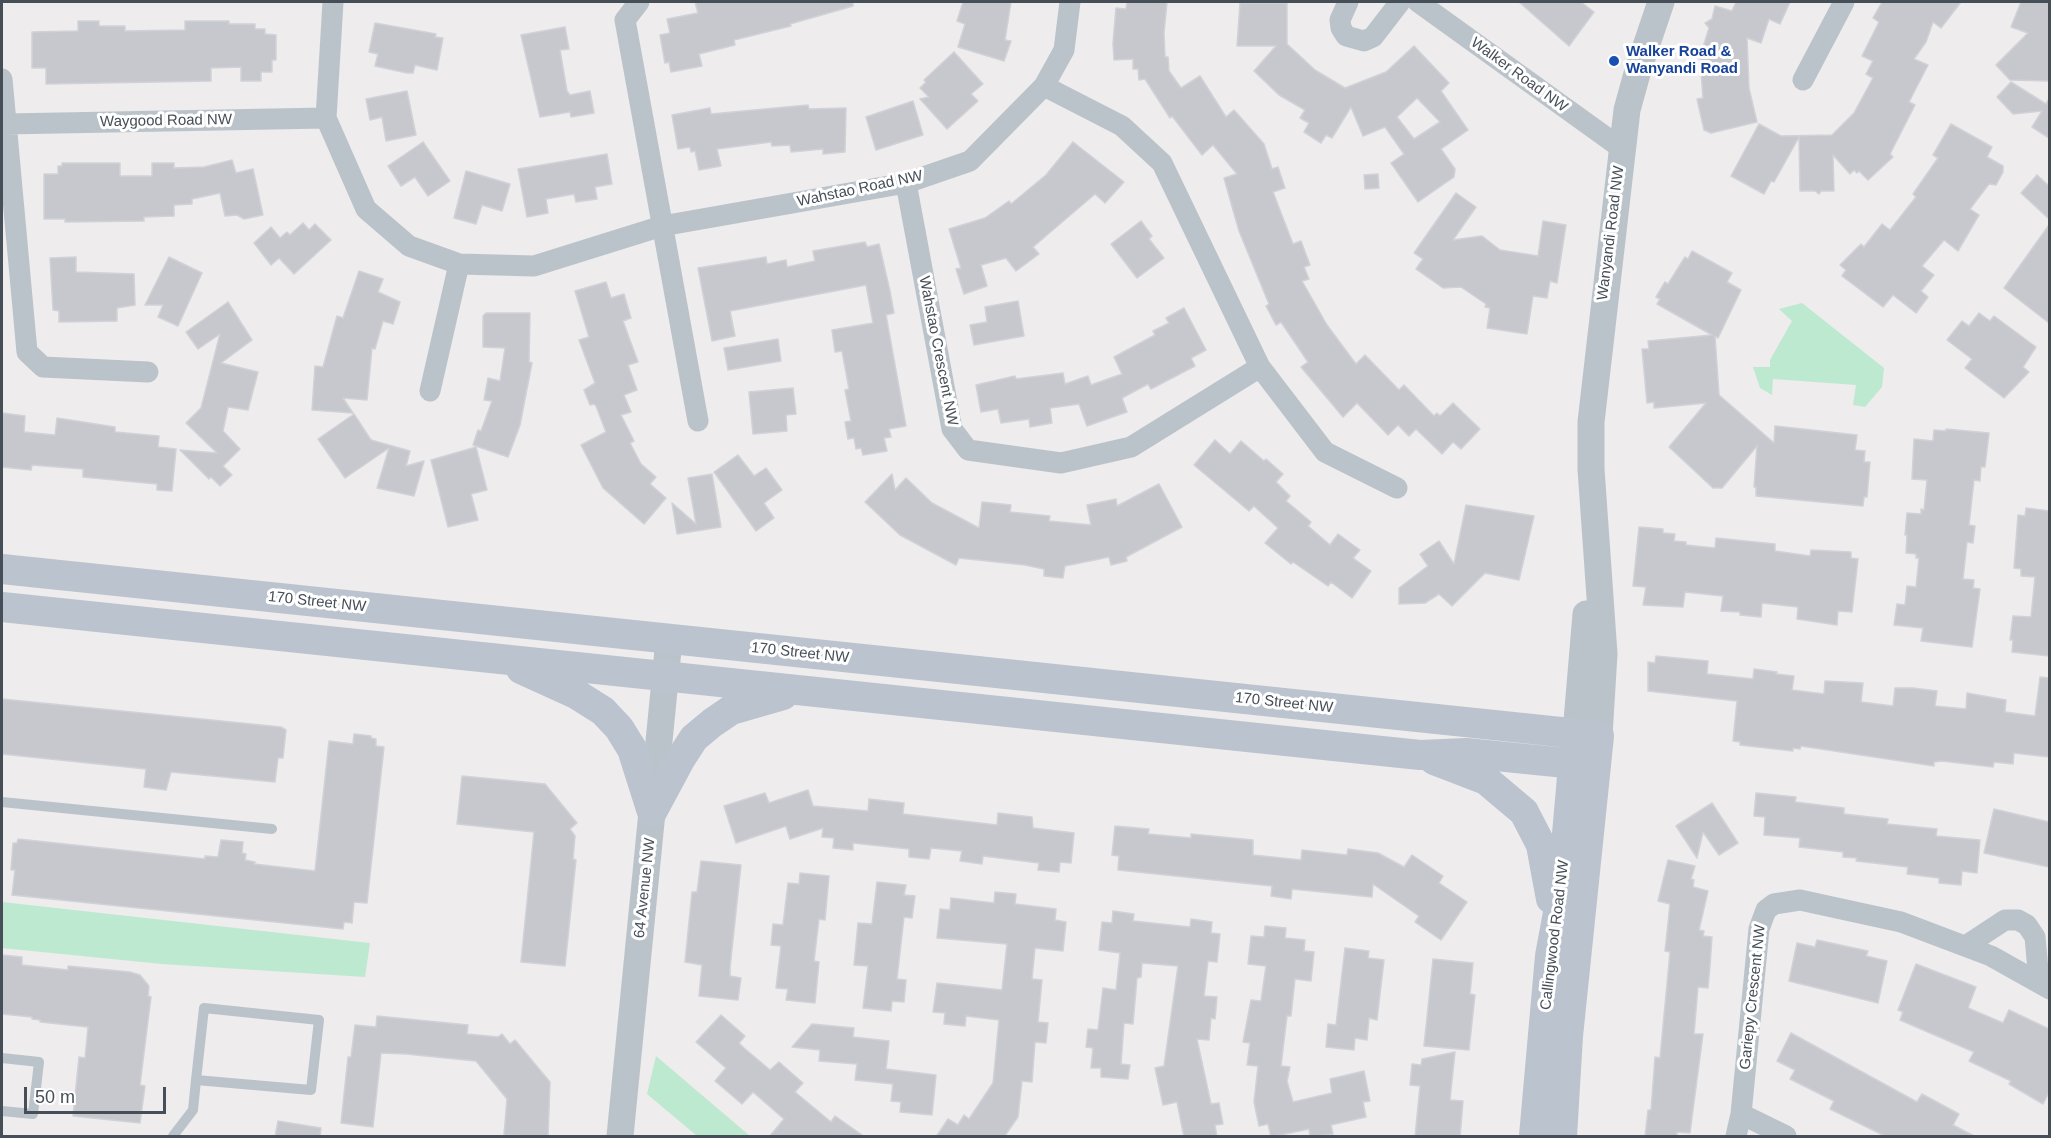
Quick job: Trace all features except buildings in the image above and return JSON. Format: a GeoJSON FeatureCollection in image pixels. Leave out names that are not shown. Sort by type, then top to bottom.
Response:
{"type":"FeatureCollection","features":[{"type":"Feature","properties":{"kind":"main road","name":"170 Street NW"},"geometry":{"type":"LineString","coordinates":[[2,569],[1588,735]]}},
{"type":"Feature","properties":{"kind":"main road"},"geometry":{"type":"LineString","coordinates":[[2,607],[1420,755],[1466,753],[1585,764]]}},
{"type":"Feature","properties":{"kind":"main road"},"geometry":{"type":"LineString","coordinates":[[499,659],[576,694],[611,720],[632,749],[652,812]]}},
{"type":"Feature","properties":{"kind":"main road"},"geometry":{"type":"LineString","coordinates":[[652,812],[694,738],[712,723],[731,710],[754,701],[804,690]]}},
{"type":"Feature","properties":{"kind":"main road","name":"Callingwood Road NW"},"geometry":{"type":"LineString","coordinates":[[1562,1137],[1588,735]]}},
{"type":"Feature","properties":{"kind":"main road"},"geometry":{"type":"LineString","coordinates":[[1420,755],[1486,780],[1524,812],[1541,845],[1551,891],[1550,956]]}},
{"type":"Feature","properties":{"kind":"main road","name":"Callingwood Road NW"},"geometry":{"type":"LineString","coordinates":[[1534,1137],[1550,956],[1585,764]]}},
{"type":"Feature","properties":{"kind":"street","name":"Wahstao Road NW"},"geometry":{"type":"LineString","coordinates":[[333,2],[326,117],[366,209],[409,246],[459,264],[534,266],[662,226],[906,183],[970,161],[1044,86],[1064,50],[1070,2]]}},
{"type":"Feature","properties":{"kind":"street"},"geometry":{"type":"LineString","coordinates":[[639,2],[625,20],[698,421]]}},
{"type":"Feature","properties":{"kind":"street"},"geometry":{"type":"LineString","coordinates":[[1348,2],[1340,20],[1341,28],[1346,36],[1364,41],[1373,37],[1400,2]]}},
{"type":"Feature","properties":{"kind":"street","name":"Walker Road NW"},"geometry":{"type":"LineString","coordinates":[[1418,2],[1621,148]]}},
{"type":"Feature","properties":{"kind":"street","name":"Wanyandi Road NW"},"geometry":{"type":"LineString","coordinates":[[1588,735],[1604,654],[1591,422],[1621,148],[1638,70],[1661,2]]}},
{"type":"Feature","properties":{"kind":"street"},"geometry":{"type":"LineString","coordinates":[[1803,80],[1844,2]]}},
{"type":"Feature","properties":{"kind":"street"},"geometry":{"type":"LineString","coordinates":[[2,79],[27,352],[43,367],[148,372]]}},
{"type":"Feature","properties":{"kind":"street"},"geometry":{"type":"LineString","coordinates":[[1044,86],[1122,126],[1162,163],[1260,367],[1325,452],[1397,488]]}},
{"type":"Feature","properties":{"kind":"street","name":"Waygood Road NW"},"geometry":{"type":"LineString","coordinates":[[5,124],[326,117]]}},
{"type":"Feature","properties":{"kind":"street","name":"Wahstao Crescent NW"},"geometry":{"type":"LineString","coordinates":[[906,183],[952,429],[968,450],[1061,463],[1131,447],[1260,367]]}},
{"type":"Feature","properties":{"kind":"street"},"geometry":{"type":"LineString","coordinates":[[430,391],[459,264]]}},
{"type":"Feature","properties":{"kind":"street","name":"64 Avenue NW"},"geometry":{"type":"LineString","coordinates":[[620,1137],[669,639]]}},
{"type":"Feature","properties":{"kind":"street","name":"Gariepy Crescent NW"},"geometry":{"type":"LineString","coordinates":[[1736,1137],[1741,1114],[1759,929],[1766,910],[1774,904],[1800,900],[1901,922],[1967,945],[2015,967],[2044,985]]}},
{"type":"Feature","properties":{"kind":"street","name":"Gariepy Crescent NW"},"geometry":{"type":"LineString","coordinates":[[1967,945],[2005,920],[2018,920],[2027,925],[2035,937],[2044,985]]}},
{"type":"Feature","properties":{"kind":"street"},"geometry":{"type":"LineString","coordinates":[[1741,1114],[1786,1137]]}},
{"type":"Feature","properties":{"kind":"lane"},"geometry":{"type":"LineString","coordinates":[[2,802],[273,829]]}},
{"type":"Feature","properties":{"kind":"lane"},"geometry":{"type":"LineString","coordinates":[[173,1137],[193,1110],[196,1080],[204,1008],[319,1020],[311,1090],[196,1080]]}},
{"type":"Feature","properties":{"kind":"lane"},"geometry":{"type":"LineString","coordinates":[[2,1058],[39,1062],[33,1114],[2,1111]]}},
{"type":"Feature","properties":{"kind":"green space"},"geometry":{"type":"Polygon","coordinates":[[[1802,303],[1884,368],[1882,387],[1865,407],[1853,405],[1856,385],[1773,379],[1772,395],[1760,388],[1753,367],[1770,367],[1770,360],[1792,321],[1779,309],[1802,303]]]}},
{"type":"Feature","properties":{"kind":"green space"},"geometry":{"type":"Polygon","coordinates":[[[2,902],[370,943],[365,977],[162,964],[2,948],[2,902]]]}},
{"type":"Feature","properties":{"kind":"green space"},"geometry":{"type":"Polygon","coordinates":[[[656,1056],[750,1136],[697,1136],[647,1094],[656,1056]]]}},
{"type":"Feature","properties":{"kind":"place","name":"Walker Road & Wanyandi Road"},"geometry":{"type":"Point","coordinates":[1614,61]}}]}
